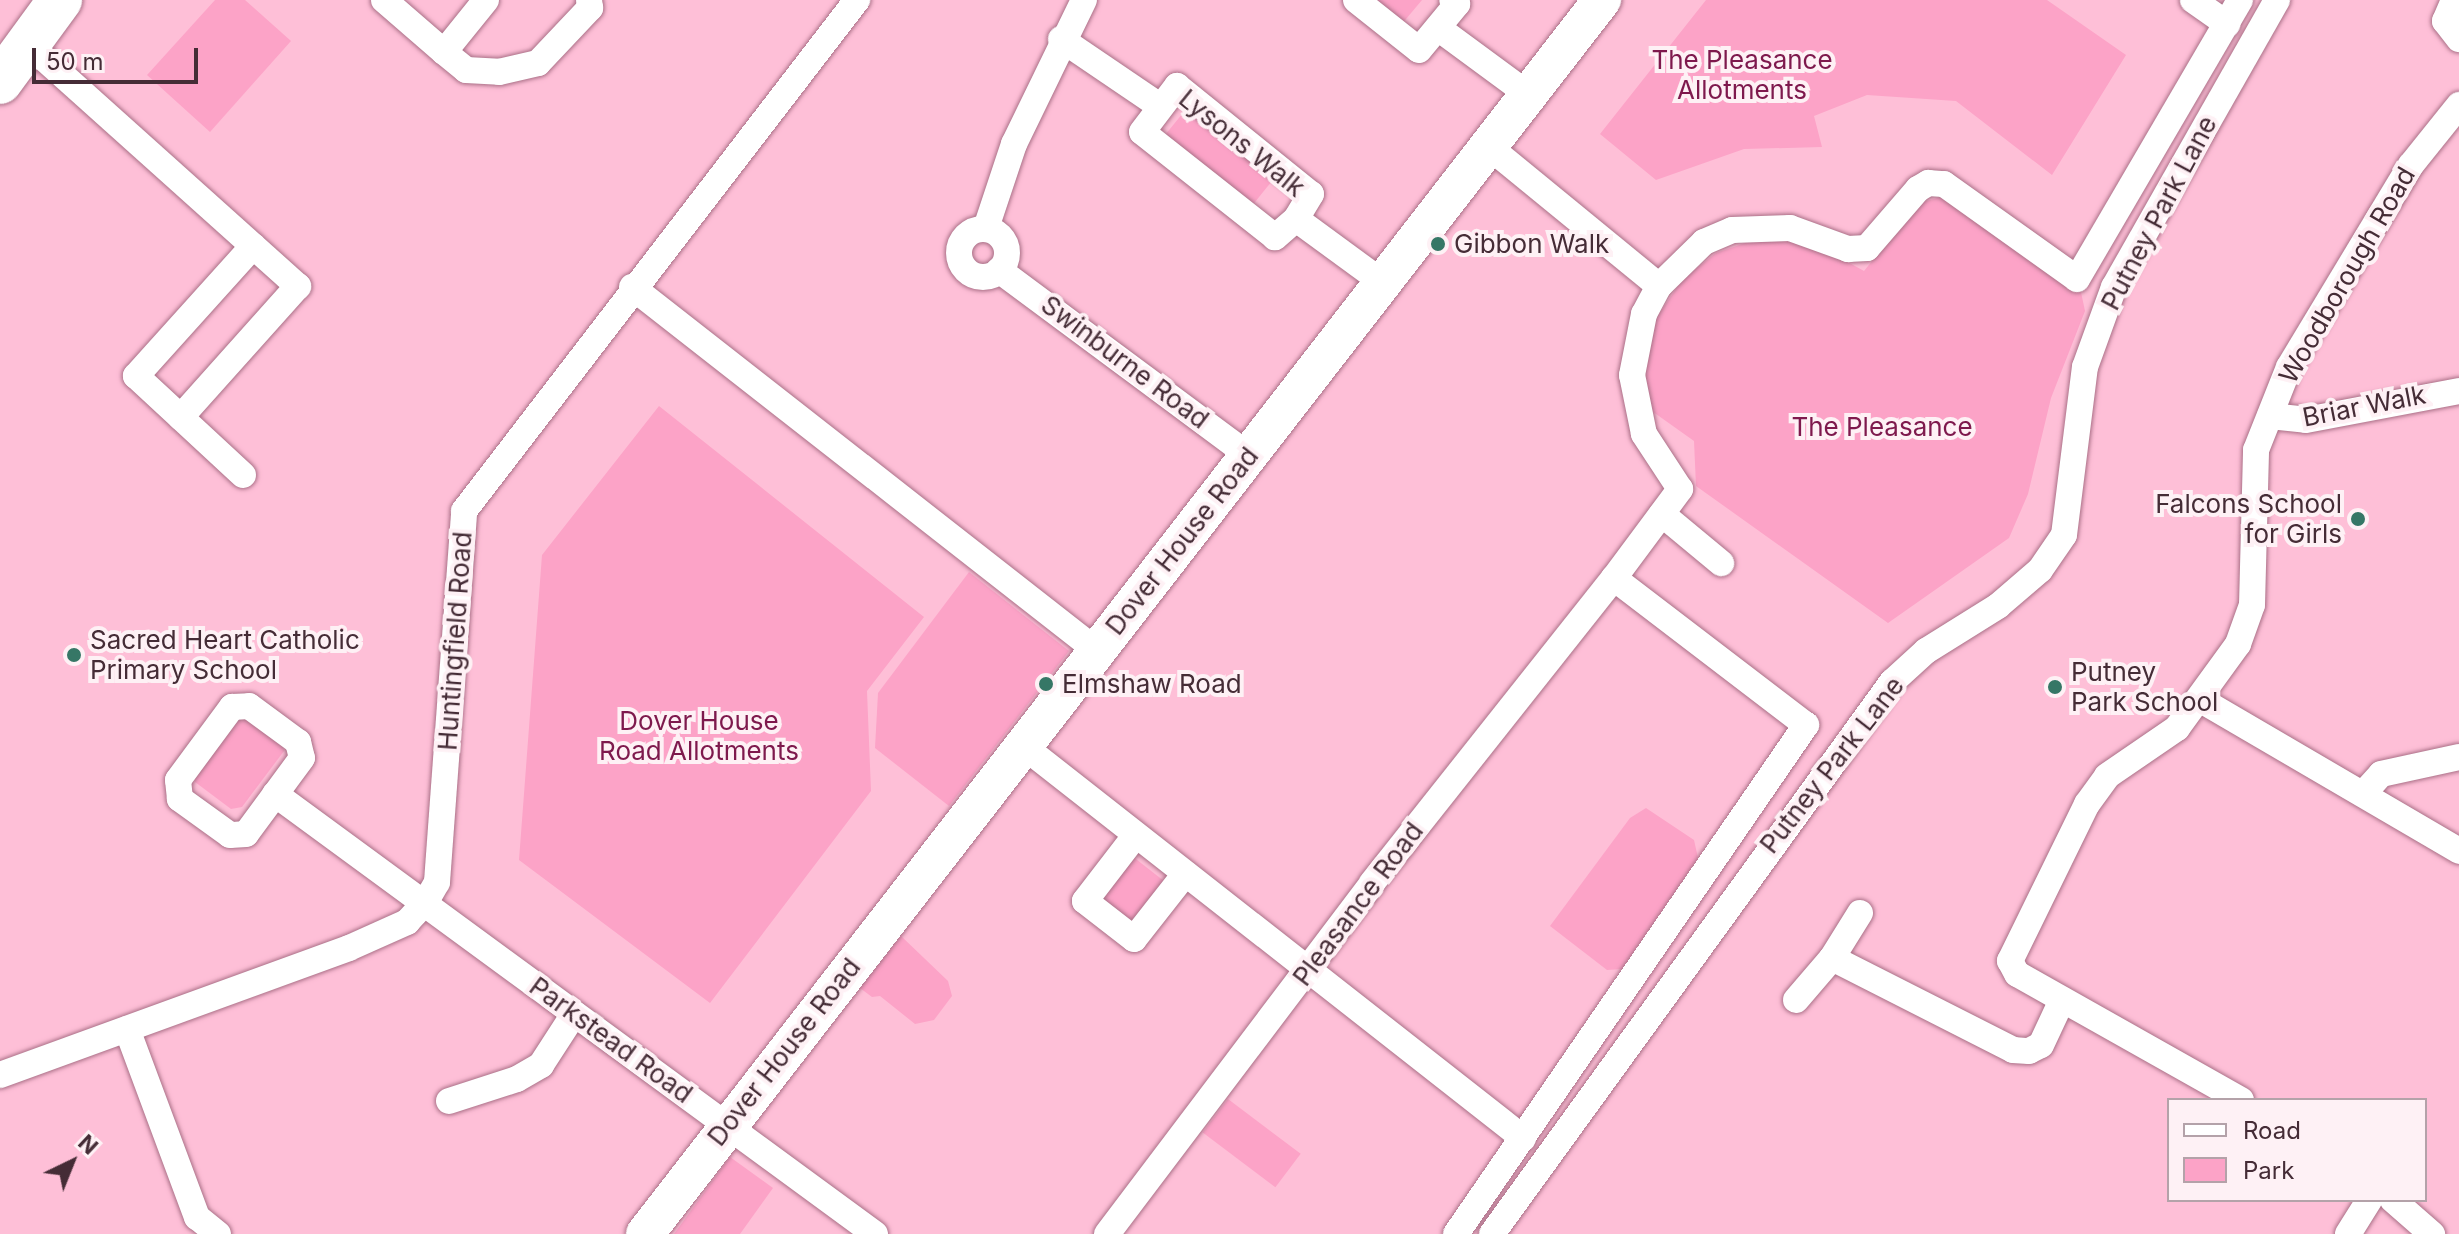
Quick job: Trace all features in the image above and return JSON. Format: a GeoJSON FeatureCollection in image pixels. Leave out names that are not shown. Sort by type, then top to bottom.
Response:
{"type":"FeatureCollection","features":[{"type":"Feature","properties":{"kind":"highway"},"geometry":{"type":"LineString","coordinates":[[0,82],[60,0]]}},
{"type":"Feature","properties":{"kind":"street"},"geometry":{"type":"LineString","coordinates":[[384,0],[466,70],[499,72],[538,63],[590,8],[589,0]]}},
{"type":"Feature","properties":{"kind":"street"},"geometry":{"type":"LineString","coordinates":[[444,52],[486,0]]}},
{"type":"Feature","properties":{"kind":"street","name":"Huntingfield Road"},"geometry":{"type":"LineString","coordinates":[[425,903],[437,882],[464,511],[632,287],[857,0]]}},
{"type":"Feature","properties":{"kind":"street","name":"Swinburne Road"},"geometry":{"type":"LineString","coordinates":[[1084,0],[1061,39],[1014,144],[986,228],[965,238],[961,260],[977,276],[999,270],[1249,456]]}},
{"type":"Feature","properties":{"kind":"street"},"geometry":{"type":"LineString","coordinates":[[1356,0],[1419,50],[1457,4],[1452,0]]}},
{"type":"Feature","properties":{"kind":"street","name":"Dover House Road"},"geometry":{"type":"LineString","coordinates":[[645,1234],[1602,0]]}},
{"type":"Feature","properties":{"kind":"street"},"geometry":{"type":"LineString","coordinates":[[2193,0],[2227,24]]}},
{"type":"Feature","properties":{"kind":"street"},"geometry":{"type":"LineString","coordinates":[[1614,578],[1680,489],[1644,434],[1632,375],[1644,314],[1659,286],[1704,242],[1732,230],[1790,228],[1848,249],[1867,248],[1928,183],[1944,184],[2077,279],[2240,0]]}},
{"type":"Feature","properties":{"kind":"street","name":"Putney Park Lane"},"geometry":{"type":"LineString","coordinates":[[1492,1234],[1892,682],[1926,651],[2030,579],[2064,535],[2085,367],[2114,287],[2277,0]]}},
{"type":"Feature","properties":{"kind":"street"},"geometry":{"type":"LineString","coordinates":[[2454,0],[2445,21],[2459,39]]}},
{"type":"Feature","properties":{"kind":"street"},"geometry":{"type":"LineString","coordinates":[[1438,28],[1529,95]]}},
{"type":"Feature","properties":{"kind":"street","name":"Lysons Walk"},"geometry":{"type":"LineString","coordinates":[[1061,39],[1158,105]]}},
{"type":"Feature","properties":{"kind":"street"},"geometry":{"type":"LineString","coordinates":[[28,44],[298,286],[181,417]]}},
{"type":"Feature","properties":{"kind":"street","name":"Lysons Walk"},"geometry":{"type":"LineString","coordinates":[[1177,86],[1311,194],[1296,219],[1275,237],[1142,132],[1158,105],[1177,86]]}},
{"type":"Feature","properties":{"kind":"street","name":"Woodborough Road"},"geometry":{"type":"LineString","coordinates":[[2062,1000],[2010,967],[2015,949],[2087,804],[2107,776],[2177,728],[2201,700],[2238,644],[2252,605],[2252,481],[2256,450],[2289,367],[2411,165],[2459,105]]}},
{"type":"Feature","properties":{"kind":"street"},"geometry":{"type":"LineString","coordinates":[[1489,147],[1659,286]]}},
{"type":"Feature","properties":{"kind":"street","name":"Lysons Walk"},"geometry":{"type":"LineString","coordinates":[[1296,219],[1382,282]]}},
{"type":"Feature","properties":{"kind":"street"},"geometry":{"type":"LineString","coordinates":[[986,228],[1005,243],[1007,258],[999,270]]}},
{"type":"Feature","properties":{"kind":"street"},"geometry":{"type":"LineString","coordinates":[[243,475],[136,376],[253,246]]}},
{"type":"Feature","properties":{"kind":"street"},"geometry":{"type":"LineString","coordinates":[[632,287],[1096,650]]}},
{"type":"Feature","properties":{"kind":"street","name":"Briar Walk"},"geometry":{"type":"LineString","coordinates":[[2270,416],[2306,420],[2459,391]]}},
{"type":"Feature","properties":{"kind":"street"},"geometry":{"type":"LineString","coordinates":[[1662,514],[1721,563]]}},
{"type":"Feature","properties":{"kind":"street","name":"Putney Park Lane"},"geometry":{"type":"LineString","coordinates":[[1456,1234],[1806,725],[1614,578]]}},
{"type":"Feature","properties":{"kind":"street","name":"Pleasance Road"},"geometry":{"type":"LineString","coordinates":[[1107,1234],[1307,970],[1614,578]]}},
{"type":"Feature","properties":{"kind":"street"},"geometry":{"type":"LineString","coordinates":[[2201,700],[2459,851]]}},
{"type":"Feature","properties":{"kind":"street"},"geometry":{"type":"LineString","coordinates":[[249,706],[298,742],[302,758],[275,794],[246,834],[230,835],[180,799],[178,780],[232,707],[249,706]]}},
{"type":"Feature","properties":{"kind":"street"},"geometry":{"type":"LineString","coordinates":[[1022,745],[1523,1138]]}},
{"type":"Feature","properties":{"kind":"street"},"geometry":{"type":"LineString","coordinates":[[2364,793],[2381,774],[2459,757]]}},
{"type":"Feature","properties":{"kind":"street","name":"Parkstead Road"},"geometry":{"type":"LineString","coordinates":[[275,794],[875,1234]]}},
{"type":"Feature","properties":{"kind":"street"},"geometry":{"type":"LineString","coordinates":[[1135,836],[1085,901],[1134,939],[1185,874]]}},
{"type":"Feature","properties":{"kind":"street"},"geometry":{"type":"LineString","coordinates":[[0,1075],[349,948],[407,922],[425,903]]}},
{"type":"Feature","properties":{"kind":"street"},"geometry":{"type":"LineString","coordinates":[[1796,1000],[1832,958],[1860,913]]}},
{"type":"Feature","properties":{"kind":"street"},"geometry":{"type":"LineString","coordinates":[[1832,958],[2013,1050],[2029,1051],[2041,1045],[2062,1000],[2237,1098]]}},
{"type":"Feature","properties":{"kind":"street"},"geometry":{"type":"LineString","coordinates":[[449,1101],[517,1079],[541,1065],[574,1014]]}},
{"type":"Feature","properties":{"kind":"street"},"geometry":{"type":"LineString","coordinates":[[127,1029],[197,1217],[218,1234]]}},
{"type":"Feature","properties":{"kind":"street"},"geometry":{"type":"LineString","coordinates":[[2348,1234],[2368,1202]]}},
{"type":"Feature","properties":{"kind":"street"},"geometry":{"type":"LineString","coordinates":[[2395,1202],[2432,1234]]}},
{"type":"Feature","properties":{"kind":"green space"},"geometry":{"type":"Polygon","coordinates":[[[215,0],[245,0],[291,41],[210,132],[147,75],[215,0]]]}},
{"type":"Feature","properties":{"kind":"green space"},"geometry":{"type":"Polygon","coordinates":[[[1370,0],[1422,0],[1401,25],[1370,0]]]}},
{"type":"Feature","properties":{"kind":"green space","name":"The Pleasance Allotments"},"geometry":{"type":"Polygon","coordinates":[[[1706,0],[2047,0],[2126,55],[2052,175],[1956,101],[1867,95],[1814,116],[1822,147],[1744,149],[1656,180],[1600,134],[1706,0]]]}},
{"type":"Feature","properties":{"kind":"green space"},"geometry":{"type":"Polygon","coordinates":[[[1191,103],[1278,173],[1250,208],[1163,138],[1191,103]]]}},
{"type":"Feature","properties":{"kind":"green space","name":"The Pleasance"},"geometry":{"type":"Polygon","coordinates":[[[1945,196],[2081,292],[2085,311],[2051,398],[2028,494],[2009,538],[1888,623],[1696,486],[1694,441],[1649,409],[1644,367],[1657,317],[1682,280],[1716,253],[1757,239],[1791,240],[1826,250],[1864,271],[1919,203],[1945,196]]]}},
{"type":"Feature","properties":{"kind":"green space","name":"Dover House Road Allotments"},"geometry":{"type":"Polygon","coordinates":[[[659,406],[924,617],[867,691],[871,791],[710,1003],[519,860],[542,555],[659,406]]]}},
{"type":"Feature","properties":{"kind":"green space"},"geometry":{"type":"Polygon","coordinates":[[[969,572],[1069,651],[949,806],[875,748],[878,693],[969,572]]]}},
{"type":"Feature","properties":{"kind":"green space"},"geometry":{"type":"Polygon","coordinates":[[[235,716],[247,716],[282,742],[284,751],[242,807],[231,809],[195,782],[194,771],[235,716]]]}},
{"type":"Feature","properties":{"kind":"green space"},"geometry":{"type":"Polygon","coordinates":[[[1646,808],[1694,840],[1698,858],[1622,969],[1607,970],[1550,926],[1630,818],[1646,808]]]}},
{"type":"Feature","properties":{"kind":"green space"},"geometry":{"type":"Polygon","coordinates":[[[1132,856],[1164,881],[1130,925],[1098,899],[1132,856]]]}},
{"type":"Feature","properties":{"kind":"green space"},"geometry":{"type":"Polygon","coordinates":[[[901,936],[948,981],[952,996],[934,1020],[915,1024],[880,996],[872,997],[860,988],[901,936]]]}},
{"type":"Feature","properties":{"kind":"green space"},"geometry":{"type":"Polygon","coordinates":[[[1228,1099],[1301,1154],[1275,1187],[1203,1133],[1228,1099]]]}},
{"type":"Feature","properties":{"kind":"green space"},"geometry":{"type":"Polygon","coordinates":[[[730,1157],[773,1188],[740,1234],[674,1234],[730,1157]]]}},
{"type":"Feature","properties":{"kind":"place","name":"Gibbon Walk"},"geometry":{"type":"Point","coordinates":[1438,244]}},
{"type":"Feature","properties":{"kind":"place","name":"Falcons School for Girls"},"geometry":{"type":"Point","coordinates":[2358,519]}},
{"type":"Feature","properties":{"kind":"place","name":"Sacred Heart Catholic Primary School"},"geometry":{"type":"Point","coordinates":[74,655]}},
{"type":"Feature","properties":{"kind":"place","name":"Elmshaw Road"},"geometry":{"type":"Point","coordinates":[1046,684]}},
{"type":"Feature","properties":{"kind":"place","name":"Putney Park School"},"geometry":{"type":"Point","coordinates":[2055,687]}}]}
